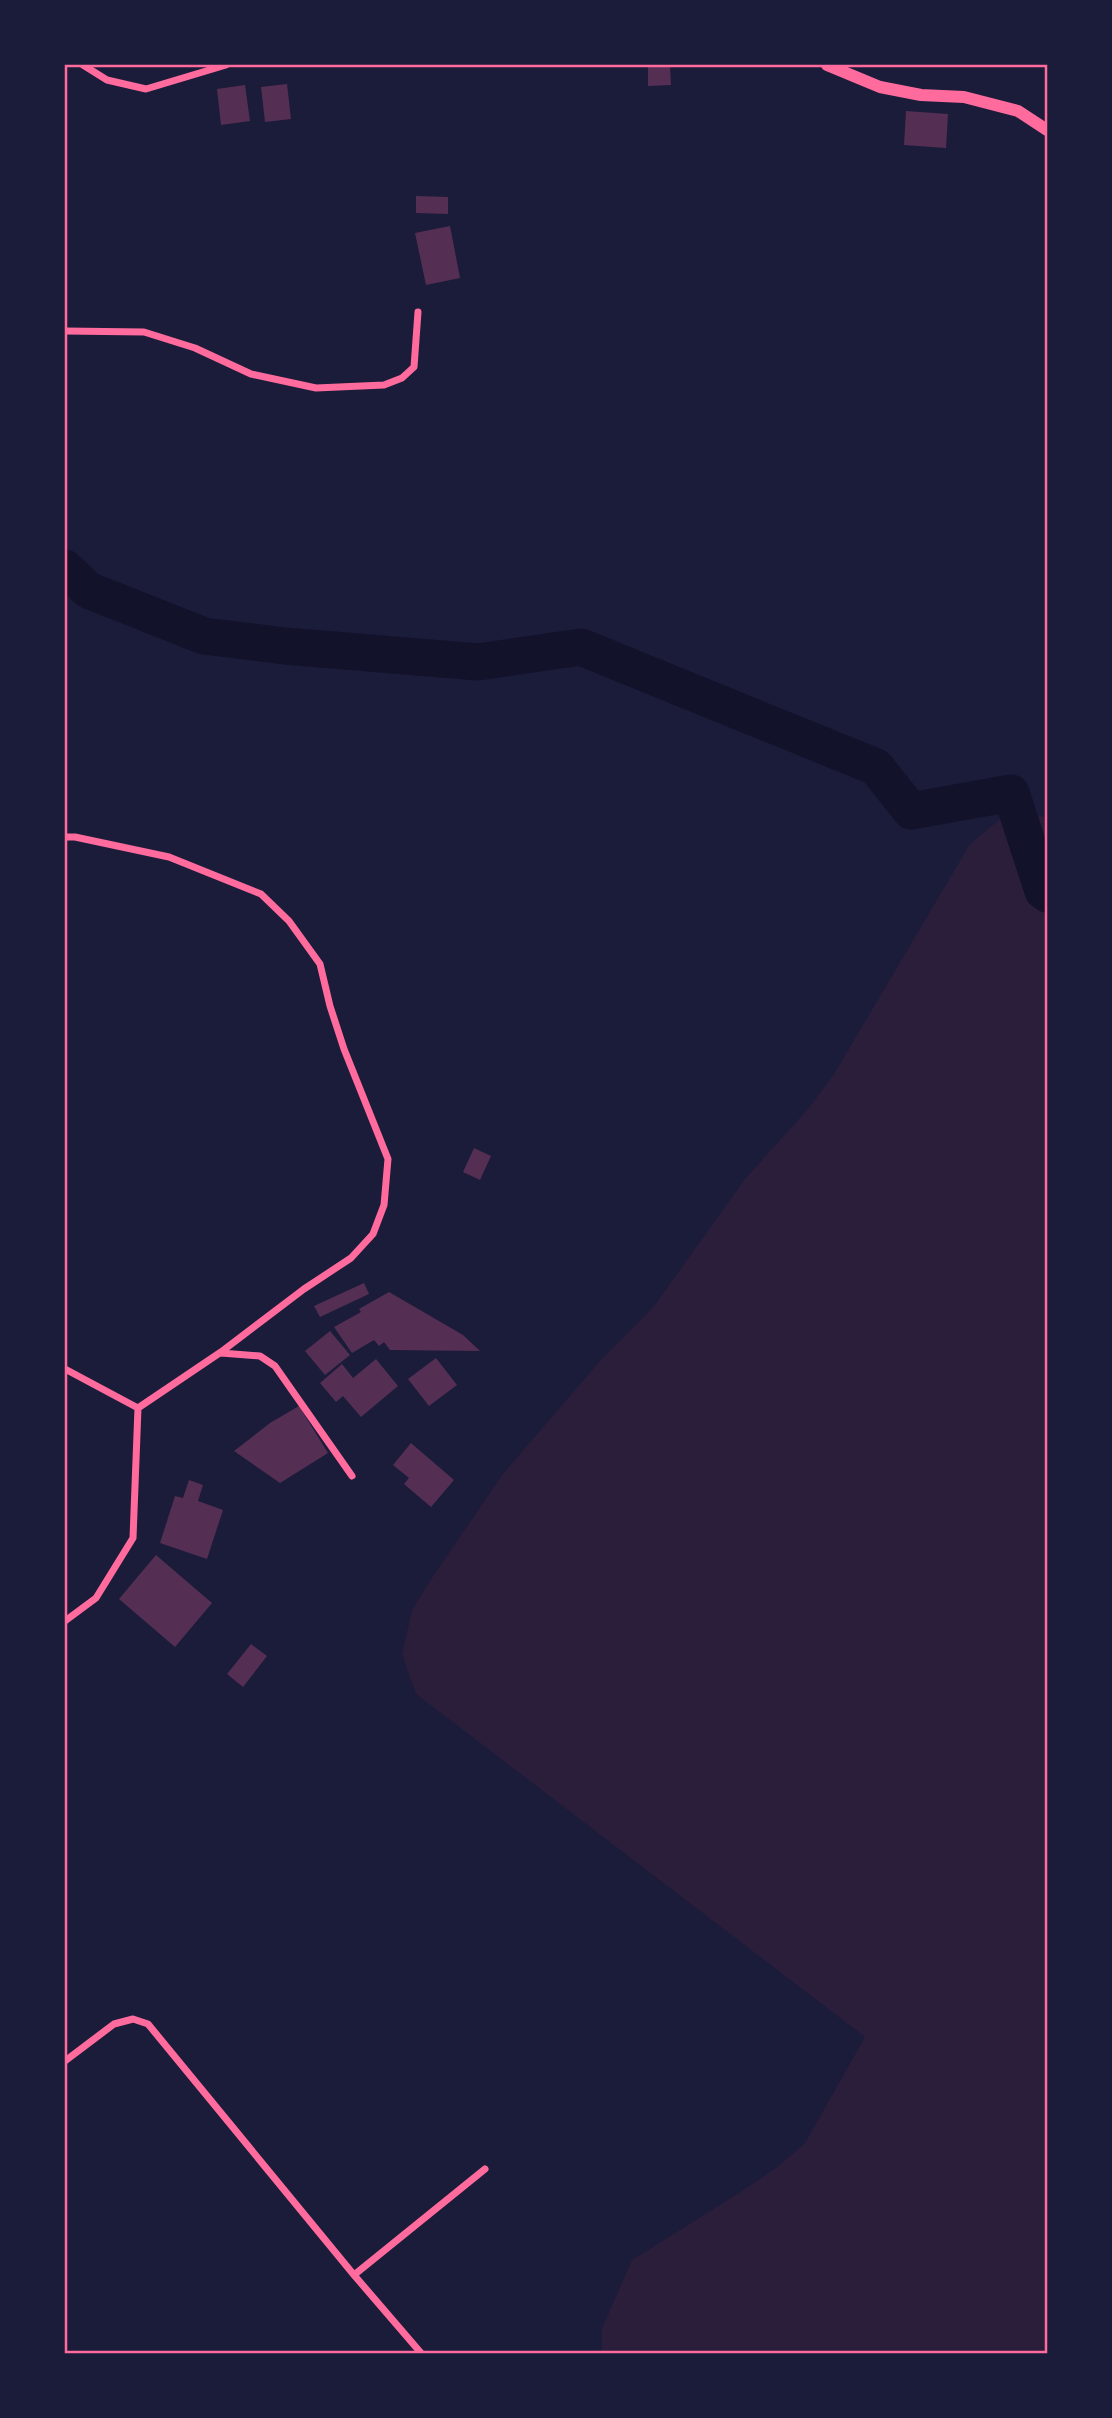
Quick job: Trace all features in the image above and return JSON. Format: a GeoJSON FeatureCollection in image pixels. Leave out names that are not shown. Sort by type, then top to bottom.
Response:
{"type":"FeatureCollection","features":[{"type":"Feature","properties":{"kind":"street"},"geometry":{"type":"LineString","coordinates":[[83,65],[107,79],[146,89],[226,65]]}},
{"type":"Feature","properties":{"kind":"street"},"geometry":{"type":"LineString","coordinates":[[827,65],[880,87],[921,95],[964,97],[1018,111],[1047,130]]}},
{"type":"Feature","properties":{"kind":"street"},"geometry":{"type":"LineString","coordinates":[[65,331],[144,332],[195,348],[251,374],[316,388],[384,386],[402,378],[414,367],[418,312]]}},
{"type":"Feature","properties":{"kind":"street"},"geometry":{"type":"LineString","coordinates":[[65,837],[169,857],[261,894],[280,912],[320,964],[344,1049],[388,1159],[384,1205],[373,1234],[351,1258],[303,1289],[221,1352],[138,1408]]}},
{"type":"Feature","properties":{"kind":"street"},"geometry":{"type":"LineString","coordinates":[[221,1352],[260,1356],[275,1366],[352,1476]]}},
{"type":"Feature","properties":{"kind":"street"},"geometry":{"type":"LineString","coordinates":[[65,1369],[138,1408]]}},
{"type":"Feature","properties":{"kind":"street"},"geometry":{"type":"LineString","coordinates":[[65,1621],[96,1598],[133,1538],[138,1408]]}},
{"type":"Feature","properties":{"kind":"street"},"geometry":{"type":"LineString","coordinates":[[65,2061],[114,2024],[133,2019],[148,2024],[421,2353]]}},
{"type":"Feature","properties":{"kind":"street"},"geometry":{"type":"LineString","coordinates":[[354,2275],[485,2169]]}},
{"type":"Feature","properties":{"kind":"shaded area"},"geometry":{"type":"Polygon","coordinates":[[[1017,814],[1047,817],[1047,2353],[602,2353],[602,2328],[632,2260],[742,2191],[776,2168],[805,2143],[865,2037],[416,1694],[402,1654],[412,1610],[502,1475],[600,1361],[654,1306],[745,1179],[808,1109],[834,1074],[970,844],[999,820],[1017,814]]]}},
{"type":"Feature","properties":{"kind":"building"},"geometry":{"type":"Polygon","coordinates":[[[648,65],[670,65],[671,85],[648,86],[648,65]]]}},
{"type":"Feature","properties":{"kind":"building"},"geometry":{"type":"Polygon","coordinates":[[[287,84],[291,119],[265,122],[261,87],[287,84]]]}},
{"type":"Feature","properties":{"kind":"building"},"geometry":{"type":"Polygon","coordinates":[[[245,85],[250,121],[221,125],[217,89],[245,85]]]}},
{"type":"Feature","properties":{"kind":"building"},"geometry":{"type":"Polygon","coordinates":[[[906,111],[948,114],[946,148],[904,145],[906,111]]]}},
{"type":"Feature","properties":{"kind":"building"},"geometry":{"type":"Polygon","coordinates":[[[416,196],[448,197],[448,214],[416,213],[416,196]]]}},
{"type":"Feature","properties":{"kind":"building"},"geometry":{"type":"Polygon","coordinates":[[[450,226],[460,278],[426,285],[415,233],[450,226]]]}},
{"type":"Feature","properties":{"kind":"building"},"geometry":{"type":"Polygon","coordinates":[[[474,1148],[491,1156],[480,1180],[463,1172],[474,1148]]]}},
{"type":"Feature","properties":{"kind":"building"},"geometry":{"type":"Polygon","coordinates":[[[364,1283],[369,1294],[320,1317],[314,1306],[364,1283]]]}},
{"type":"Feature","properties":{"kind":"building"},"geometry":{"type":"Polygon","coordinates":[[[389,1292],[463,1335],[480,1351],[390,1350],[384,1342],[379,1346],[374,1340],[352,1353],[334,1327],[389,1292]]]}},
{"type":"Feature","properties":{"kind":"building"},"geometry":{"type":"Polygon","coordinates":[[[330,1331],[350,1355],[325,1375],[305,1351],[330,1331]]]}},
{"type":"Feature","properties":{"kind":"building"},"geometry":{"type":"Polygon","coordinates":[[[436,1358],[457,1385],[429,1406],[408,1379],[436,1358]]]}},
{"type":"Feature","properties":{"kind":"building"},"geometry":{"type":"Polygon","coordinates":[[[376,1359],[398,1386],[361,1417],[343,1396],[336,1402],[320,1383],[342,1364],[353,1378],[376,1359]]]}},
{"type":"Feature","properties":{"kind":"building"},"geometry":{"type":"Polygon","coordinates":[[[299,1406],[328,1453],[280,1483],[234,1451],[270,1423],[299,1406]]]}},
{"type":"Feature","properties":{"kind":"building"},"geometry":{"type":"Polygon","coordinates":[[[411,1443],[454,1480],[431,1507],[404,1484],[409,1478],[393,1465],[411,1443]]]}},
{"type":"Feature","properties":{"kind":"building"},"geometry":{"type":"Polygon","coordinates":[[[189,1480],[203,1485],[198,1501],[223,1510],[207,1559],[160,1543],[175,1496],[183,1498],[189,1480]]]}},
{"type":"Feature","properties":{"kind":"building"},"geometry":{"type":"Polygon","coordinates":[[[156,1555],[212,1603],[175,1647],[119,1599],[156,1555]]]}},
{"type":"Feature","properties":{"kind":"building"},"geometry":{"type":"Polygon","coordinates":[[[251,1644],[267,1656],[243,1687],[227,1674],[251,1644]]]}},
{"type":"Feature","properties":{"kind":"waterway"},"geometry":{"type":"LineString","coordinates":[[65,568],[88,590],[204,636],[285,646],[478,662],[581,647],[876,767],[911,811],[1011,793],[1043,891],[1047,894]]}}]}
